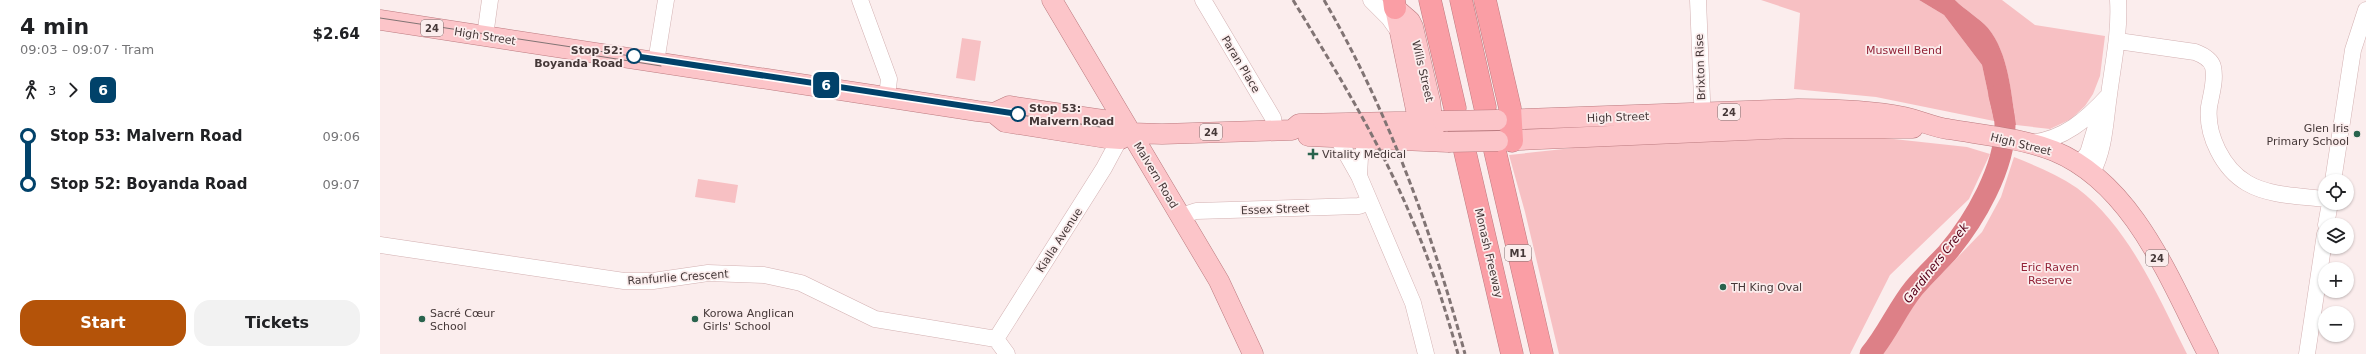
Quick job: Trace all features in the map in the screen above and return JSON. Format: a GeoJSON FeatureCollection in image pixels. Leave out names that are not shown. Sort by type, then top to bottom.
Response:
{"type":"FeatureCollection","features":[{"type":"Feature","properties":{"kind":"highway"},"geometry":{"type":"LineString","coordinates":[[1430,0],[1437,118]]}},
{"type":"Feature","properties":{"kind":"highway"},"geometry":{"type":"LineString","coordinates":[[1461,0],[1485,107]]}},
{"type":"Feature","properties":{"kind":"highway"},"geometry":{"type":"LineString","coordinates":[[1485,0],[1506,135]]}},
{"type":"Feature","properties":{"kind":"highway","name":"M1"},"geometry":{"type":"LineString","coordinates":[[1506,135],[1542,354]]}},
{"type":"Feature","properties":{"kind":"highway","name":"Monash Freeway"},"geometry":{"type":"LineString","coordinates":[[1443,144],[1512,354]]}},
{"type":"Feature","properties":{"kind":"main road","name":"Malvern Road"},"geometry":{"type":"LineString","coordinates":[[1052,0],[1125,136],[1181,216],[1230,302],[1252,354]]}},
{"type":"Feature","properties":{"kind":"main road","name":"Wills Street"},"geometry":{"type":"LineString","coordinates":[[1392,3],[1399,32],[1437,118]]}},
{"type":"Feature","properties":{"kind":"main road","name":"Wills Street"},"geometry":{"type":"LineString","coordinates":[[1392,3],[1410,21],[1413,27],[1443,144]]}},
{"type":"Feature","properties":{"kind":"main road","name":"High Street"},"geometry":{"type":"LineString","coordinates":[[380,20],[994,113],[1009,106],[1110,121],[1120,125],[1125,136],[1283,130],[1300,124],[1437,118],[1506,135],[1704,133],[1816,127],[1945,129]]}},
{"type":"Feature","properties":{"kind":"main road","name":"High Street"},"geometry":{"type":"LineString","coordinates":[[1283,130],[1301,136],[1337,136],[1443,144],[1506,135],[1702,113],[1798,109],[1843,110],[1888,114],[1945,129],[2022,142],[2054,151],[2086,168],[2119,198],[2138,223],[2208,354]]}},
{"type":"Feature","properties":{"kind":"street"},"geometry":{"type":"LineString","coordinates":[[485,36],[490,0]]}},
{"type":"Feature","properties":{"kind":"street"},"geometry":{"type":"LineString","coordinates":[[656,62],[666,0]]}},
{"type":"Feature","properties":{"kind":"street"},"geometry":{"type":"LineString","coordinates":[[860,0],[889,79],[887,97]]}},
{"type":"Feature","properties":{"kind":"street","name":"Paran Place"},"geometry":{"type":"LineString","coordinates":[[1203,0],[1273,118],[1283,130]]}},
{"type":"Feature","properties":{"kind":"street","name":"Wills Street"},"geometry":{"type":"LineString","coordinates":[[1371,0],[1389,18],[1399,32]]}},
{"type":"Feature","properties":{"kind":"street","name":"Brixton Rise"},"geometry":{"type":"LineString","coordinates":[[1698,0],[1704,133]]}},
{"type":"Feature","properties":{"kind":"street"},"geometry":{"type":"LineString","coordinates":[[2086,168],[2088,152],[2109,95],[2118,41],[2118,0]]}},
{"type":"Feature","properties":{"kind":"street"},"geometry":{"type":"LineString","coordinates":[[2334,174],[2353,50],[2366,10]]}},
{"type":"Feature","properties":{"kind":"street"},"geometry":{"type":"LineString","coordinates":[[2118,41],[2195,52],[2205,56],[2211,63],[2213,71],[2209,109],[2211,132],[2218,150],[2230,168],[2246,183],[2264,190],[2318,198]]}},
{"type":"Feature","properties":{"kind":"street"},"geometry":{"type":"LineString","coordinates":[[2022,142],[2049,140],[2074,128],[2086,120],[2109,95]]}},
{"type":"Feature","properties":{"kind":"street","name":"Kialla Avenue"},"geometry":{"type":"LineString","coordinates":[[996,339],[1125,136]]}},
{"type":"Feature","properties":{"kind":"street"},"geometry":{"type":"LineString","coordinates":[[1337,136],[1359,176],[1413,303],[1426,354]]}},
{"type":"Feature","properties":{"kind":"street"},"geometry":{"type":"LineString","coordinates":[[1359,176],[1360,156],[1372,139]]}},
{"type":"Feature","properties":{"kind":"street","name":"Essex Street"},"geometry":{"type":"LineString","coordinates":[[1181,216],[1196,211],[1359,206],[1370,202]]}},
{"type":"Feature","properties":{"kind":"street","name":"Ranfurlie Crescent"},"geometry":{"type":"LineString","coordinates":[[380,245],[624,281],[653,281],[708,273],[764,275],[801,283],[875,318],[996,339]]}},
{"type":"Feature","properties":{"kind":"street"},"geometry":{"type":"LineString","coordinates":[[2307,351],[2322,254]]}},
{"type":"Feature","properties":{"kind":"street"},"geometry":{"type":"LineString","coordinates":[[996,339],[1007,354]]}},
{"type":"Feature","properties":{"kind":"green space","name":"Muswell Bend"},"geometry":{"type":"Polygon","coordinates":[[[1761,0],[1919,0],[1944,15],[1982,65],[1994,121],[1876,97],[1794,89],[1800,13],[1761,0]]]}},
{"type":"Feature","properties":{"kind":"green space"},"geometry":{"type":"Polygon","coordinates":[[[1955,0],[2002,0],[2035,25],[2105,36],[2100,76],[2093,94],[2085,106],[2071,119],[2050,129],[2016,125],[2008,75],[2001,50],[1988,28],[1955,0]]]}},
{"type":"Feature","properties":{"kind":"green space"},"geometry":{"type":"Polygon","coordinates":[[[962,38],[981,41],[975,81],[956,78],[962,38]]]}},
{"type":"Feature","properties":{"kind":"green space"},"geometry":{"type":"Polygon","coordinates":[[[1848,134],[1967,147],[1990,154],[1969,199],[1890,275],[1850,354],[1559,354],[1525,212],[1509,155],[1610,144],[1848,134]]]}},
{"type":"Feature","properties":{"kind":"green space","name":"Eric Raven Reserve"},"geometry":{"type":"Polygon","coordinates":[[[2014,157],[2054,174],[2077,188],[2096,204],[2127,243],[2141,265],[2187,354],[1882,354],[1920,296],[1982,232],[2001,197],[2014,157]]]}},
{"type":"Feature","properties":{"kind":"green space"},"geometry":{"type":"Polygon","coordinates":[[[698,179],[738,185],[735,203],[695,197],[698,179]]]}},
{"type":"Feature","properties":{"kind":"shaded area"},"geometry":{"type":"Polygon","coordinates":[[[1919,0],[1955,0],[1988,28],[2001,50],[2005,62],[2016,125],[1994,121],[1982,65],[1944,15],[1919,0]]]}},
{"type":"Feature","properties":{"kind":"waterway","name":"Gardiners Creek"},"geometry":{"type":"LineString","coordinates":[[1870,354],[1914,288],[1958,240],[1978,209],[1986,193],[1994,176],[2004,141],[2005,121],[1999,95]]}},
{"type":"Feature","properties":{"kind":"tram line"},"geometry":{"type":"LineString","coordinates":[[380,18],[1100,127]]}},
{"type":"Feature","properties":{"kind":"tram line"},"geometry":{"type":"LineString","coordinates":[[585,54],[661,66]]}},
{"type":"Feature","properties":{"kind":"tram line","name":"6"},"geometry":{"type":"LineString","coordinates":[[634,56],[1018,114]]}},
{"type":"Feature","properties":{"kind":"railway"},"geometry":{"type":"LineString","coordinates":[[1293,0],[1357,107],[1386,162],[1419,236],[1443,303],[1458,354]]}},
{"type":"Feature","properties":{"kind":"railway"},"geometry":{"type":"LineString","coordinates":[[1324,0],[1368,85],[1406,172],[1438,263],[1465,354]]}},
{"type":"Feature","properties":{"kind":"place","name":"Stop 52: Boyanda Road"},"geometry":{"type":"Point","coordinates":[634,56]}},
{"type":"Feature","properties":{"kind":"place","name":"Stop 53: Malvern Road"},"geometry":{"type":"Point","coordinates":[1018,114]}},
{"type":"Feature","properties":{"kind":"place","name":"Glen Iris Primary School"},"geometry":{"type":"Point","coordinates":[2357,134]}},
{"type":"Feature","properties":{"kind":"place","name":"Vitality Medical"},"geometry":{"type":"Point","coordinates":[1313,154]}},
{"type":"Feature","properties":{"kind":"place","name":"TH King Oval"},"geometry":{"type":"Point","coordinates":[1723,287]}},
{"type":"Feature","properties":{"kind":"place","name":"Sacré Cœur School"},"geometry":{"type":"Point","coordinates":[422,319]}},
{"type":"Feature","properties":{"kind":"place","name":"Korowa Anglican Girls' School"},"geometry":{"type":"Point","coordinates":[695,319]}}]}
